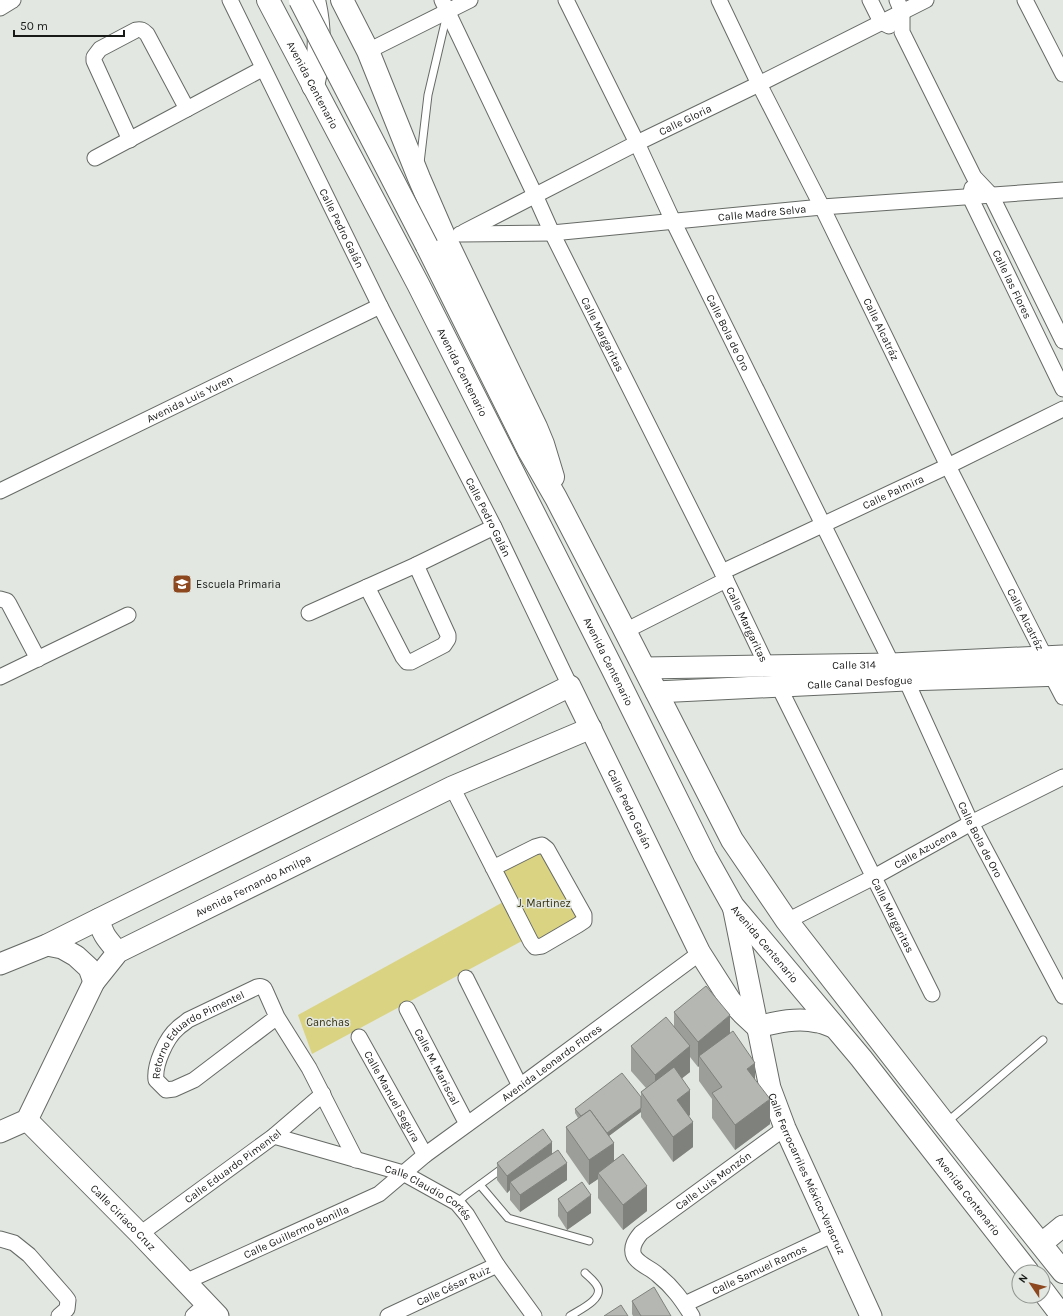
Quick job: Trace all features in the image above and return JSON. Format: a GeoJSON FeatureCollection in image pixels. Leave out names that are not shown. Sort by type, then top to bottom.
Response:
{"type":"FeatureCollection","features":[{"type":"Feature","properties":{"kind":"main road","name":"Avenida Centenario"},"geometry":{"type":"LineString","coordinates":[[268,0],[418,284],[705,856],[733,906],[836,1028],[1022,1264]]}},
{"type":"Feature","properties":{"kind":"main road"},"geometry":{"type":"LineString","coordinates":[[300,0],[444,240]]}},
{"type":"Feature","properties":{"kind":"main road"},"geometry":{"type":"LineString","coordinates":[[313,86],[317,70],[319,38],[314,0]]}},
{"type":"Feature","properties":{"kind":"main road"},"geometry":{"type":"LineString","coordinates":[[342,0],[368,51],[529,451],[556,498],[645,668],[732,840],[787,921],[945,1124],[1063,1272]]}},
{"type":"Feature","properties":{"kind":"main road"},"geometry":{"type":"LineString","coordinates":[[1051,1302],[1062,1316]]}},
{"type":"Feature","properties":{"kind":"street"},"geometry":{"type":"LineString","coordinates":[[0,8],[13,0]]}},
{"type":"Feature","properties":{"kind":"street","name":"Calle Pedro Galán"},"geometry":{"type":"LineString","coordinates":[[230,0],[262,69],[380,306],[494,527],[700,953],[730,1000],[742,1014],[757,1027]]}},
{"type":"Feature","properties":{"kind":"street"},"geometry":{"type":"LineString","coordinates":[[368,51],[445,6],[470,0]]}},
{"type":"Feature","properties":{"kind":"street","name":"Calle Bola de Oro"},"geometry":{"type":"LineString","coordinates":[[566,0],[892,664]]}},
{"type":"Feature","properties":{"kind":"street","name":"Calle Alcatráz"},"geometry":{"type":"LineString","coordinates":[[718,0],[822,207],[948,466],[1056,666],[1063,697]]}},
{"type":"Feature","properties":{"kind":"street"},"geometry":{"type":"LineString","coordinates":[[870,0],[881,22],[902,32]]}},
{"type":"Feature","properties":{"kind":"street","name":"Calle Gloria"},"geometry":{"type":"LineString","coordinates":[[444,240],[881,22],[900,6],[926,0]]}},
{"type":"Feature","properties":{"kind":"street"},"geometry":{"type":"LineString","coordinates":[[1025,0],[1063,74]]}},
{"type":"Feature","properties":{"kind":"street","name":"Calle Margaritas"},"geometry":{"type":"LineString","coordinates":[[445,6],[552,233],[724,576],[767,666]]}},
{"type":"Feature","properties":{"kind":"street","name":"Calle las Flores"},"geometry":{"type":"LineString","coordinates":[[900,6],[902,32],[974,177],[991,195],[1063,341]]}},
{"type":"Feature","properties":{"kind":"street"},"geometry":{"type":"LineString","coordinates":[[130,140],[94,61],[94,57],[100,49],[140,29],[147,34],[187,108]]}},
{"type":"Feature","properties":{"kind":"street"},"geometry":{"type":"LineString","coordinates":[[94,158],[262,69]]}},
{"type":"Feature","properties":{"kind":"street"},"geometry":{"type":"LineString","coordinates":[[970,197],[974,177]]}},
{"type":"Feature","properties":{"kind":"street","name":"Calle Madre Selva"},"geometry":{"type":"LineString","coordinates":[[444,240],[552,233],[673,220],[822,207],[1063,190]]}},
{"type":"Feature","properties":{"kind":"street","name":"Calle las Flores"},"geometry":{"type":"LineString","coordinates":[[970,197],[1063,389]]}},
{"type":"Feature","properties":{"kind":"street","name":"Avenida Luis Yuren"},"geometry":{"type":"LineString","coordinates":[[0,491],[380,306]]}},
{"type":"Feature","properties":{"kind":"street","name":"Calle Palmira"},"geometry":{"type":"LineString","coordinates":[[625,631],[724,576],[824,524],[948,466],[1063,409]]}},
{"type":"Feature","properties":{"kind":"street"},"geometry":{"type":"LineString","coordinates":[[309,613],[416,565],[494,527]]}},
{"type":"Feature","properties":{"kind":"street"},"geometry":{"type":"LineString","coordinates":[[367,587],[403,658],[407,662],[410,662],[444,645],[448,636],[416,565]]}},
{"type":"Feature","properties":{"kind":"street"},"geometry":{"type":"LineString","coordinates":[[0,599],[9,604],[38,659]]}},
{"type":"Feature","properties":{"kind":"street"},"geometry":{"type":"LineString","coordinates":[[0,677],[128,615]]}},
{"type":"Feature","properties":{"kind":"street","name":"Calle 314"},"geometry":{"type":"LineString","coordinates":[[645,668],[892,664],[1056,666]]}},
{"type":"Feature","properties":{"kind":"street","name":"Calle Canal Desfogue"},"geometry":{"type":"LineString","coordinates":[[656,692],[906,680],[1056,666]]}},
{"type":"Feature","properties":{"kind":"street","name":"Calle Bola de Oro"},"geometry":{"type":"LineString","coordinates":[[906,680],[971,823],[1063,996]]}},
{"type":"Feature","properties":{"kind":"street"},"geometry":{"type":"LineString","coordinates":[[0,964],[47,945],[570,686]]}},
{"type":"Feature","properties":{"kind":"street","name":"Calle Margaritas"},"geometry":{"type":"LineString","coordinates":[[779,687],[932,994]]}},
{"type":"Feature","properties":{"kind":"street","name":"Avenida Fernando Amilpa"},"geometry":{"type":"LineString","coordinates":[[27,1120],[94,982],[118,952],[452,787],[591,728]]}},
{"type":"Feature","properties":{"kind":"street","name":"Calle Azucena"},"geometry":{"type":"LineString","coordinates":[[787,921],[874,877],[971,823],[1063,777]]}},
{"type":"Feature","properties":{"kind":"street"},"geometry":{"type":"LineString","coordinates":[[452,787],[493,868],[531,942],[535,947],[542,946],[584,921],[584,915],[547,849],[542,845],[538,845],[493,868]]}},
{"type":"Feature","properties":{"kind":"street","name":"Calle Ferrocarriles México-Veracruz"},"geometry":{"type":"LineString","coordinates":[[733,906],[770,1088],[785,1128],[871,1316]]}},
{"type":"Feature","properties":{"kind":"street"},"geometry":{"type":"LineString","coordinates":[[100,919],[101,930],[118,952]]}},
{"type":"Feature","properties":{"kind":"street"},"geometry":{"type":"LineString","coordinates":[[47,945],[62,948],[76,956],[89,968],[94,982]]}},
{"type":"Feature","properties":{"kind":"street","name":"Avenida Leonardo Flores"},"geometry":{"type":"LineString","coordinates":[[403,1173],[425,1155],[700,953]]}},
{"type":"Feature","properties":{"kind":"street"},"geometry":{"type":"LineString","coordinates":[[712,971],[722,977],[733,976],[737,974],[743,966],[744,957]]}},
{"type":"Feature","properties":{"kind":"street"},"geometry":{"type":"LineString","coordinates":[[466,978],[520,1086]]}},
{"type":"Feature","properties":{"kind":"street","name":"Retorno Eduardo Pimentel"},"geometry":{"type":"LineString","coordinates":[[277,1017],[194,1080],[174,1089],[166,1090],[156,1080],[155,1072],[158,1062],[170,1036],[178,1027],[188,1020],[260,986],[266,990],[277,1017],[309,1068],[356,1160]]}},
{"type":"Feature","properties":{"kind":"street","name":"Calle M. Mariscal"},"geometry":{"type":"LineString","coordinates":[[408,1009],[467,1124]]}},
{"type":"Feature","properties":{"kind":"street"},"geometry":{"type":"LineString","coordinates":[[757,1027],[789,1020],[803,1020],[817,1021],[836,1028]]}},
{"type":"Feature","properties":{"kind":"street","name":"Calle Manuel Segura"},"geometry":{"type":"LineString","coordinates":[[359,1037],[425,1155]]}},
{"type":"Feature","properties":{"kind":"street","name":"Calle Eduardo Pimentel"},"geometry":{"type":"LineString","coordinates":[[140,1234],[274,1136],[323,1094]]}},
{"type":"Feature","properties":{"kind":"street"},"geometry":{"type":"LineString","coordinates":[[0,1132],[27,1120]]}},
{"type":"Feature","properties":{"kind":"street","name":"Calle Ciriaco Cruz"},"geometry":{"type":"LineString","coordinates":[[27,1120],[140,1234],[185,1282],[206,1312]]}},
{"type":"Feature","properties":{"kind":"street","name":"Calle Luis Monzón"},"geometry":{"type":"LineString","coordinates":[[688,1310],[674,1289],[657,1274],[638,1262],[633,1255],[632,1249],[635,1240],[641,1233],[785,1128]]}},
{"type":"Feature","properties":{"kind":"street","name":"Calle Claudio Cortés"},"geometry":{"type":"LineString","coordinates":[[274,1136],[403,1173],[457,1203],[467,1215],[497,1265],[534,1316]]}},
{"type":"Feature","properties":{"kind":"street","name":"Calle Guillermo Bonilla"},"geometry":{"type":"LineString","coordinates":[[185,1282],[379,1194],[403,1173]]}},
{"type":"Feature","properties":{"kind":"street"},"geometry":{"type":"LineString","coordinates":[[1041,1244],[1063,1226]]}},
{"type":"Feature","properties":{"kind":"street","name":"Calle Samuel Ramos"},"geometry":{"type":"LineString","coordinates":[[688,1310],[834,1234]]}},
{"type":"Feature","properties":{"kind":"street"},"geometry":{"type":"LineString","coordinates":[[0,1239],[14,1244],[29,1255],[65,1296],[68,1300],[67,1309],[59,1316]]}},
{"type":"Feature","properties":{"kind":"street","name":"Calle César Ruiz"},"geometry":{"type":"LineString","coordinates":[[388,1316],[497,1265]]}},
{"type":"Feature","properties":{"kind":"lane"},"geometry":{"type":"LineString","coordinates":[[418,178],[428,96],[445,6]]}},
{"type":"Feature","properties":{"kind":"lane"},"geometry":{"type":"LineString","coordinates":[[945,1124],[1043,1040]]}},
{"type":"Feature","properties":{"kind":"lane"},"geometry":{"type":"LineString","coordinates":[[457,1203],[510,1162]]}},
{"type":"Feature","properties":{"kind":"lane"},"geometry":{"type":"LineString","coordinates":[[480,1185],[508,1218],[589,1241]]}},
{"type":"Feature","properties":{"kind":"lane"},"geometry":{"type":"LineString","coordinates":[[570,1316],[594,1301],[599,1293],[596,1284],[586,1273]]}},
{"type":"Feature","properties":{"kind":"green space","name":"J. Martinez"},"geometry":{"type":"Polygon","coordinates":[[[548,843],[586,917],[535,940],[533,935],[312,1054],[298,1015],[514,896],[499,866],[548,843]]]}},
{"type":"Feature","properties":{"kind":"building"},"geometry":{"type":"Polygon","coordinates":[[[706,986],[730,1015],[698,1042],[674,1012],[706,986]]]}},
{"type":"Feature","properties":{"kind":"building"},"geometry":{"type":"Polygon","coordinates":[[[666,1017],[690,1046],[655,1075],[631,1046],[666,1017]]]}},
{"type":"Feature","properties":{"kind":"building"},"geometry":{"type":"Polygon","coordinates":[[[733,1031],[755,1063],[747,1069],[770,1099],[735,1125],[712,1093],[722,1087],[699,1056],[733,1031]]]}},
{"type":"Feature","properties":{"kind":"building"},"geometry":{"type":"Polygon","coordinates":[[[674,1067],[690,1090],[677,1100],[693,1122],[673,1137],[641,1092],[674,1067]]]}},
{"type":"Feature","properties":{"kind":"building"},"geometry":{"type":"Polygon","coordinates":[[[622,1073],[641,1097],[641,1108],[607,1133],[590,1110],[581,1116],[575,1109],[622,1073]]]}},
{"type":"Feature","properties":{"kind":"building"},"geometry":{"type":"Polygon","coordinates":[[[590,1110],[614,1143],[589,1160],[566,1127],[590,1110]]]}},
{"type":"Feature","properties":{"kind":"building"},"geometry":{"type":"Polygon","coordinates":[[[543,1129],[552,1142],[507,1176],[497,1163],[543,1129]]]}},
{"type":"Feature","properties":{"kind":"building"},"geometry":{"type":"Polygon","coordinates":[[[558,1150],[567,1163],[520,1195],[510,1182],[558,1150]]]}},
{"type":"Feature","properties":{"kind":"building"},"geometry":{"type":"Polygon","coordinates":[[[623,1154],[647,1186],[623,1205],[598,1173],[623,1154]]]}},
{"type":"Feature","properties":{"kind":"building"},"geometry":{"type":"Polygon","coordinates":[[[582,1182],[591,1195],[567,1213],[558,1199],[582,1182]]]}},
{"type":"Feature","properties":{"kind":"building"},"geometry":{"type":"Polygon","coordinates":[[[654,1287],[671,1316],[641,1316],[632,1301],[654,1287]]]}},
{"type":"Feature","properties":{"kind":"building"},"geometry":{"type":"Polygon","coordinates":[[[621,1305],[628,1316],[604,1316],[621,1305]]]}},
{"type":"Feature","properties":{"kind":"place","name":"Escuela Primaria"},"geometry":{"type":"Point","coordinates":[182,584]}},
{"type":"Feature","properties":{"kind":"park label","name":"Canchas"},"geometry":{"type":"Point","coordinates":[328,1022]}}]}
